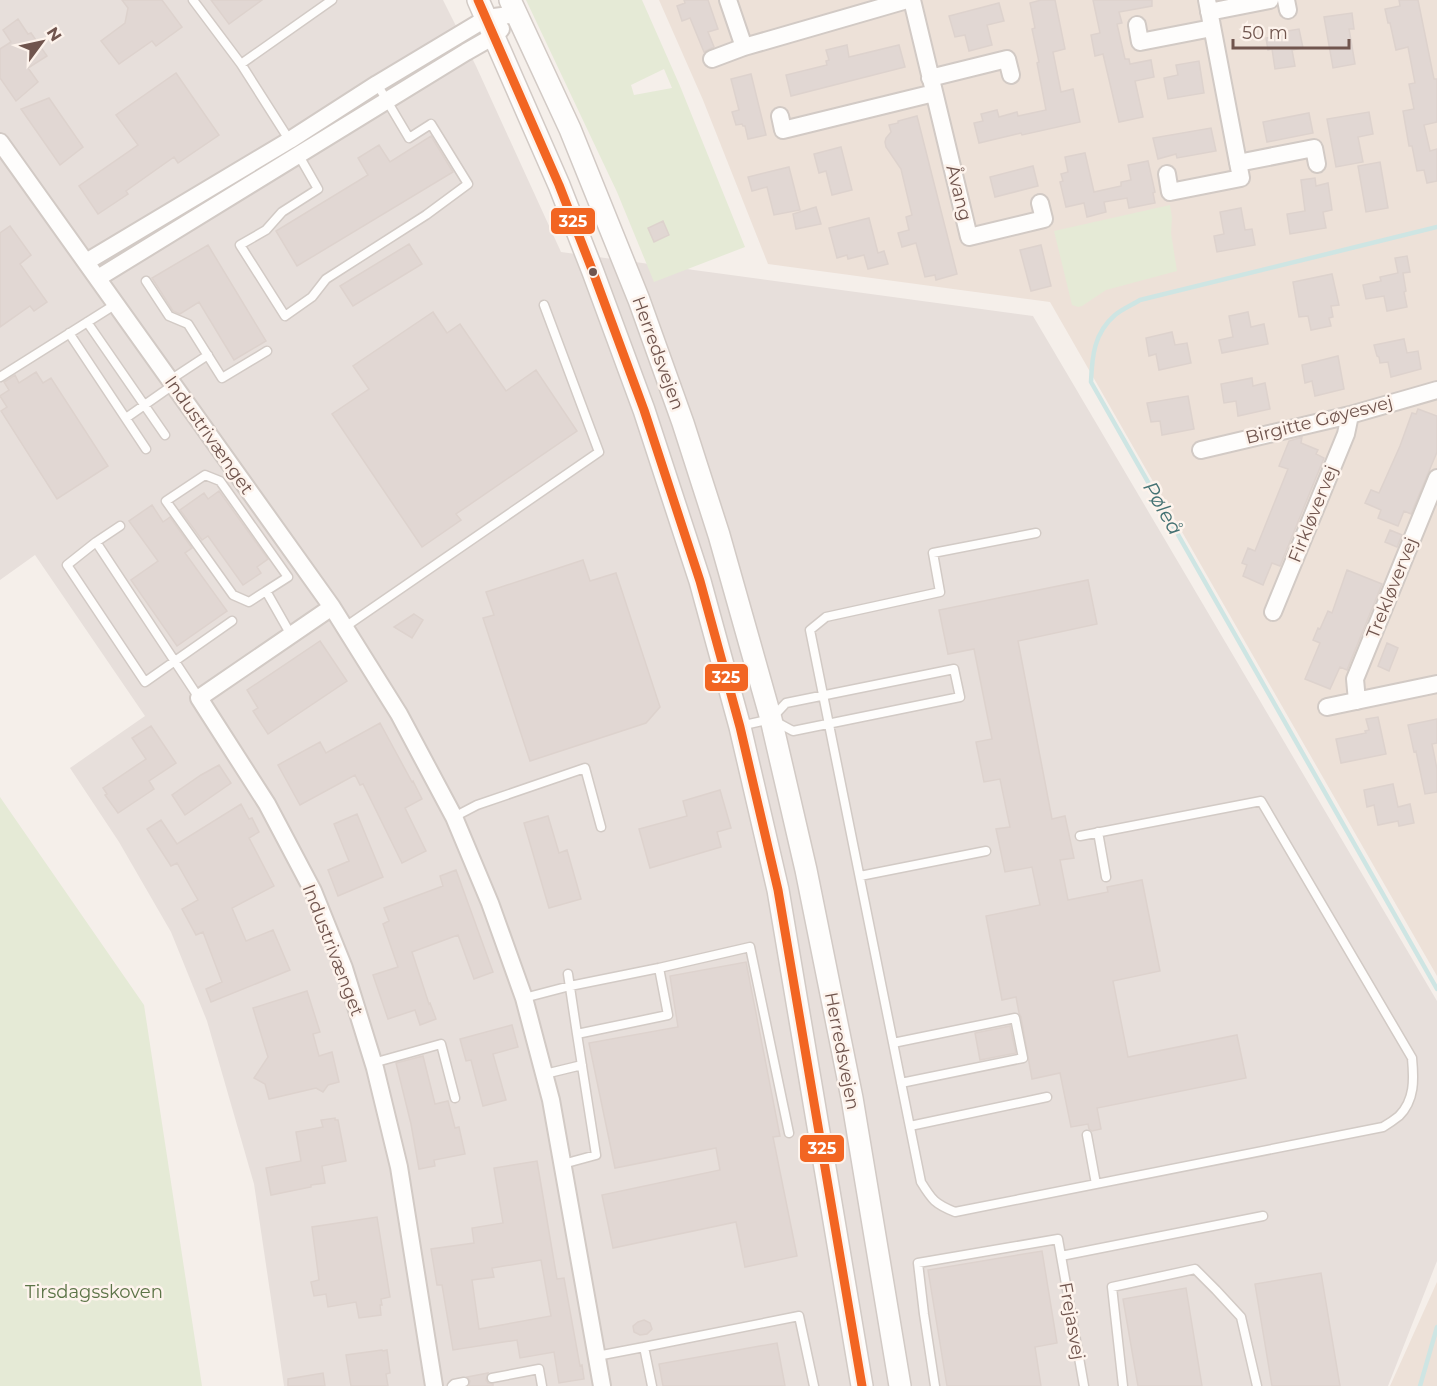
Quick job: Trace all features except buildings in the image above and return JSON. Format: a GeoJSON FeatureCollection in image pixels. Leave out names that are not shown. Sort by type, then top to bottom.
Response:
{"type":"FeatureCollection","features":[{"type":"Feature","properties":{"kind":"street"},"geometry":{"type":"LineString","coordinates":[[728,0],[744,47]]}},
{"type":"Feature","properties":{"kind":"street"},"geometry":{"type":"LineString","coordinates":[[712,59],[744,47],[907,0]]}},
{"type":"Feature","properties":{"kind":"street","name":"Åvang"},"geometry":{"type":"LineString","coordinates":[[912,0],[969,237],[1044,219],[1040,203]]}},
{"type":"Feature","properties":{"kind":"street"},"geometry":{"type":"LineString","coordinates":[[1137,25],[1140,42],[1209,13],[1270,0]]}},
{"type":"Feature","properties":{"kind":"street"},"geometry":{"type":"LineString","coordinates":[[86,262],[290,140],[486,18],[513,7]]}},
{"type":"Feature","properties":{"kind":"street","name":"Herredsvejen"},"geometry":{"type":"LineString","coordinates":[[513,7],[570,129],[639,300],[683,423],[719,535],[771,718],[806,870],[852,1098],[900,1386]]}},
{"type":"Feature","properties":{"kind":"street"},"geometry":{"type":"LineString","coordinates":[[1167,174],[1170,192],[1241,178],[1209,13]]}},
{"type":"Feature","properties":{"kind":"street"},"geometry":{"type":"LineString","coordinates":[[98,278],[466,52],[486,18]]}},
{"type":"Feature","properties":{"kind":"street","name":"Herredsvejen"},"geometry":{"type":"LineString","coordinates":[[486,18],[559,185],[644,410],[700,582],[740,727],[778,890],[862,1386]]}},
{"type":"Feature","properties":{"kind":"street"},"geometry":{"type":"LineString","coordinates":[[780,116],[783,130],[932,85],[1007,59],[1011,75]]}},
{"type":"Feature","properties":{"kind":"street","name":"Industrivænget"},"geometry":{"type":"LineString","coordinates":[[1,147],[98,278],[332,607],[399,714],[454,817],[490,903],[524,998],[545,1074],[602,1386]]}},
{"type":"Feature","properties":{"kind":"street"},"geometry":{"type":"LineString","coordinates":[[1238,163],[1314,148],[1317,164]]}},
{"type":"Feature","properties":{"kind":"street","name":"Birgitte Gøyesvej"},"geometry":{"type":"LineString","coordinates":[[1202,450],[1350,415],[1437,390]]}},
{"type":"Feature","properties":{"kind":"street","name":"Firkløvervej"},"geometry":{"type":"LineString","coordinates":[[1273,612],[1346,434],[1350,415]]}},
{"type":"Feature","properties":{"kind":"street","name":"Trekløvervej"},"geometry":{"type":"LineString","coordinates":[[1356,701],[1355,679],[1437,478]]}},
{"type":"Feature","properties":{"kind":"street"},"geometry":{"type":"LineString","coordinates":[[199,698],[332,607]]}},
{"type":"Feature","properties":{"kind":"street"},"geometry":{"type":"LineString","coordinates":[[1327,707],[1437,684]]}},
{"type":"Feature","properties":{"kind":"street","name":"Industrivænget"},"geometry":{"type":"LineString","coordinates":[[199,698],[267,804],[313,891],[344,968],[373,1063],[399,1167],[434,1386]]}},
{"type":"Feature","properties":{"kind":"lane"},"geometry":{"type":"LineString","coordinates":[[193,0],[241,64],[290,140],[318,189],[282,212],[266,230],[240,245],[285,316],[312,297],[326,279],[426,215],[468,184],[431,124],[409,138],[377,84]]}},
{"type":"Feature","properties":{"kind":"lane"},"geometry":{"type":"LineString","coordinates":[[241,64],[332,0]]}},
{"type":"Feature","properties":{"kind":"lane"},"geometry":{"type":"LineString","coordinates":[[146,281],[169,316],[188,324],[222,378],[267,351]]}},
{"type":"Feature","properties":{"kind":"lane"},"geometry":{"type":"LineString","coordinates":[[0,377],[116,304]]}},
{"type":"Feature","properties":{"kind":"lane"},"geometry":{"type":"LineString","coordinates":[[345,627],[599,452],[544,305]]}},
{"type":"Feature","properties":{"kind":"lane"},"geometry":{"type":"LineString","coordinates":[[87,321],[165,435]]}},
{"type":"Feature","properties":{"kind":"lane"},"geometry":{"type":"LineString","coordinates":[[69,333],[146,448]]}},
{"type":"Feature","properties":{"kind":"lane"},"geometry":{"type":"LineString","coordinates":[[126,418],[208,355]]}},
{"type":"Feature","properties":{"kind":"lane"},"geometry":{"type":"LineString","coordinates":[[220,482],[235,471]]}},
{"type":"Feature","properties":{"kind":"lane"},"geometry":{"type":"LineString","coordinates":[[205,476],[220,482],[288,577],[266,591],[249,602],[233,595],[166,501],[205,476]]}},
{"type":"Feature","properties":{"kind":"lane"},"geometry":{"type":"LineString","coordinates":[[120,526],[67,565],[145,682],[232,621]]}},
{"type":"Feature","properties":{"kind":"lane"},"geometry":{"type":"LineString","coordinates":[[1036,533],[933,554],[940,592],[826,616],[810,630],[921,1182],[930,1197],[940,1207],[955,1212],[1383,1127],[1399,1115],[1411,1098],[1414,1078],[1412,1058],[1261,801],[1080,836]]}},
{"type":"Feature","properties":{"kind":"lane"},"geometry":{"type":"LineString","coordinates":[[96,542],[199,698]]}},
{"type":"Feature","properties":{"kind":"lane"},"geometry":{"type":"LineString","coordinates":[[266,591],[291,634]]}},
{"type":"Feature","properties":{"kind":"lane"},"geometry":{"type":"LineString","coordinates":[[740,727],[771,718],[786,703],[954,669],[960,697],[793,730],[771,718]]}},
{"type":"Feature","properties":{"kind":"lane"},"geometry":{"type":"LineString","coordinates":[[454,817],[477,805],[585,768],[601,827]]}},
{"type":"Feature","properties":{"kind":"lane"},"geometry":{"type":"LineString","coordinates":[[1098,832],[1106,877]]}},
{"type":"Feature","properties":{"kind":"lane"},"geometry":{"type":"LineString","coordinates":[[860,876],[986,851]]}},
{"type":"Feature","properties":{"kind":"lane"},"geometry":{"type":"LineString","coordinates":[[524,998],[750,947],[789,1133]]}},
{"type":"Feature","properties":{"kind":"lane"},"geometry":{"type":"LineString","coordinates":[[576,1034],[668,1015],[659,968]]}},
{"type":"Feature","properties":{"kind":"lane"},"geometry":{"type":"LineString","coordinates":[[563,1164],[596,1155],[567,974]]}},
{"type":"Feature","properties":{"kind":"lane"},"geometry":{"type":"LineString","coordinates":[[893,1043],[1015,1018],[1023,1058],[901,1083]]}},
{"type":"Feature","properties":{"kind":"lane"},"geometry":{"type":"LineString","coordinates":[[373,1063],[441,1044],[455,1098]]}},
{"type":"Feature","properties":{"kind":"lane"},"geometry":{"type":"LineString","coordinates":[[545,1074],[582,1065]]}},
{"type":"Feature","properties":{"kind":"lane"},"geometry":{"type":"LineString","coordinates":[[910,1126],[1047,1096]]}},
{"type":"Feature","properties":{"kind":"lane"},"geometry":{"type":"LineString","coordinates":[[1087,1135],[1096,1184]]}},
{"type":"Feature","properties":{"kind":"lane"},"geometry":{"type":"LineString","coordinates":[[935,1386],[918,1263],[1058,1239],[1061,1256],[1263,1216]]}},
{"type":"Feature","properties":{"kind":"lane","name":"Frejasvej"},"geometry":{"type":"LineString","coordinates":[[1061,1256],[1084,1386]]}},
{"type":"Feature","properties":{"kind":"lane"},"geometry":{"type":"LineString","coordinates":[[1123,1386],[1112,1287],[1195,1269],[1241,1317],[1257,1386]]}},
{"type":"Feature","properties":{"kind":"lane"},"geometry":{"type":"LineString","coordinates":[[597,1356],[799,1316],[814,1386]]}},
{"type":"Feature","properties":{"kind":"lane"},"geometry":{"type":"LineString","coordinates":[[644,1347],[652,1386]]}},
{"type":"Feature","properties":{"kind":"lane"},"geometry":{"type":"LineString","coordinates":[[492,1378],[539,1369],[542,1386]]}},
{"type":"Feature","properties":{"kind":"lane"},"geometry":{"type":"LineString","coordinates":[[452,1386],[464,1382]]}},
{"type":"Feature","properties":{"kind":"shaded area"},"geometry":{"type":"Polygon","coordinates":[[[0,0],[443,0],[476,66],[561,252],[1033,316],[1437,1001],[1437,1261],[1388,1386],[284,1386],[254,1184],[207,1021],[171,932],[119,842],[70,768],[145,716],[35,555],[0,580],[0,0]]]}},
{"type":"Feature","properties":{"kind":"shaded area"},"geometry":{"type":"Polygon","coordinates":[[[659,0],[1437,0],[1437,976],[1050,302],[768,264],[703,100],[659,0]]]}},
{"type":"Feature","properties":{"kind":"shaded area"},"geometry":{"type":"Polygon","coordinates":[[[1437,1282],[1437,1386],[1390,1386],[1437,1282]]]}},
{"type":"Feature","properties":{"kind":"green space"},"geometry":{"type":"Polygon","coordinates":[[[526,0],[642,0],[680,86],[745,247],[654,282],[617,192],[526,0]],[[664,69],[631,85],[634,95],[672,88],[664,69]]]}},
{"type":"Feature","properties":{"kind":"green space"},"geometry":{"type":"Polygon","coordinates":[[[1170,205],[1171,233],[1177,271],[1106,290],[1082,306],[1072,305],[1054,231],[1170,205]]]}},
{"type":"Feature","properties":{"kind":"green space","name":"Tirsdagsskoven"},"geometry":{"type":"Polygon","coordinates":[[[0,797],[144,1005],[202,1386],[0,1386],[0,797]]]}},
{"type":"Feature","properties":{"kind":"waterway","name":"Pøleå"},"geometry":{"type":"LineString","coordinates":[[1437,227],[1140,300],[1115,315],[1098,337],[1093,354],[1091,382],[1437,989]]}},
{"type":"Feature","properties":{"kind":"waterway","name":"Pøleå"},"geometry":{"type":"LineString","coordinates":[[1420,1386],[1437,1327]]}},
{"type":"Feature","properties":{"kind":"transit line","name":"325"},"geometry":{"type":"LineString","coordinates":[[478,0],[559,185],[593,272],[644,410],[700,581],[740,727],[778,890],[862,1386]]}}]}
